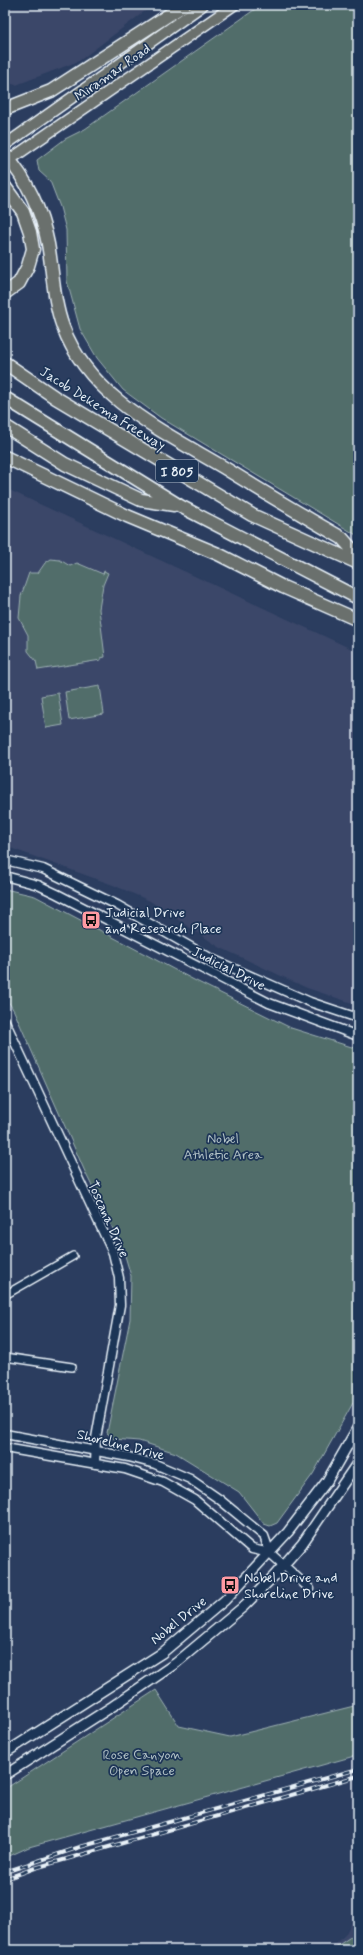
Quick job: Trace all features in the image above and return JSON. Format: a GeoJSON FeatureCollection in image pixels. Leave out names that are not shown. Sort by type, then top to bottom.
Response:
{"type":"FeatureCollection","features":[{"type":"Feature","properties":{"kind":"highway"},"geometry":{"type":"LineString","coordinates":[[5,109],[51,91],[184,5]]}},
{"type":"Feature","properties":{"kind":"highway"},"geometry":{"type":"LineString","coordinates":[[6,159],[33,197],[40,215],[48,243],[54,290],[64,327],[82,364],[107,391],[147,422],[342,538],[358,556]]}},
{"type":"Feature","properties":{"kind":"highway"},"geometry":{"type":"LineString","coordinates":[[5,187],[23,212],[30,232],[33,249],[28,266],[19,283],[5,293]]}},
{"type":"Feature","properties":{"kind":"highway","name":"Jacob Dekema Freeway"},"geometry":{"type":"LineString","coordinates":[[5,363],[56,398],[252,514],[358,563]]}},
{"type":"Feature","properties":{"kind":"highway","name":"I 805"},"geometry":{"type":"LineString","coordinates":[[5,398],[180,506],[358,598]]}},
{"type":"Feature","properties":{"kind":"highway"},"geometry":{"type":"LineString","coordinates":[[5,426],[66,464],[141,500],[180,506]]}},
{"type":"Feature","properties":{"kind":"highway"},"geometry":{"type":"LineString","coordinates":[[5,457],[127,516],[218,554],[283,586],[358,620]]}},
{"type":"Feature","properties":{"kind":"main road","name":"Miramar Road"},"geometry":{"type":"LineString","coordinates":[[5,145],[204,5]]}},
{"type":"Feature","properties":{"kind":"main road","name":"Miramar Road"},"geometry":{"type":"LineString","coordinates":[[6,159],[234,5]]}},
{"type":"Feature","properties":{"kind":"main road","name":"Nobel Drive"},"geometry":{"type":"LineString","coordinates":[[5,1753],[162,1653],[225,1600],[288,1532],[327,1481],[358,1427]]}},
{"type":"Feature","properties":{"kind":"main road"},"geometry":{"type":"LineString","coordinates":[[5,1775],[113,1706],[176,1663],[242,1607],[284,1565],[306,1538],[358,1462]]}},
{"type":"Feature","properties":{"kind":"street","name":"Judicial Drive"},"geometry":{"type":"LineString","coordinates":[[5,860],[43,869],[117,905],[212,960],[310,1002],[358,1018]]}},
{"type":"Feature","properties":{"kind":"street","name":"Judicial Drive"},"geometry":{"type":"LineString","coordinates":[[5,876],[38,885],[57,894],[269,1003],[358,1036]]}},
{"type":"Feature","properties":{"kind":"street","name":"Toscana Drive"},"geometry":{"type":"LineString","coordinates":[[5,1021],[113,1253],[119,1278],[120,1305],[96,1438],[97,1450],[95,1464]]}},
{"type":"Feature","properties":{"kind":"street"},"geometry":{"type":"LineString","coordinates":[[5,1295],[73,1256]]}},
{"type":"Feature","properties":{"kind":"street"},"geometry":{"type":"LineString","coordinates":[[5,1357],[72,1367]]}},
{"type":"Feature","properties":{"kind":"street","name":"Shoreline Drive"},"geometry":{"type":"LineString","coordinates":[[5,1434],[97,1450],[155,1464],[190,1479],[219,1499],[264,1536],[270,1553]]}},
{"type":"Feature","properties":{"kind":"street","name":"Shoreline Drive"},"geometry":{"type":"LineString","coordinates":[[5,1448],[125,1470],[176,1488],[212,1513],[252,1549],[270,1553],[310,1589]]}},
{"type":"Feature","properties":{"kind":"shaded area"},"geometry":{"type":"Polygon","coordinates":[[[5,5],[153,5],[79,61],[16,85],[5,82],[5,5]]]}},
{"type":"Feature","properties":{"kind":"shaded area"},"geometry":{"type":"Polygon","coordinates":[[[5,488],[358,652],[358,1005],[307,988],[219,947],[150,901],[113,885],[5,846],[5,488]]]}},
{"type":"Feature","properties":{"kind":"shaded area"},"geometry":{"type":"Polygon","coordinates":[[[358,1911],[358,1950],[328,1950],[345,1935],[358,1911]]]}},
{"type":"Feature","properties":{"kind":"green space"},"geometry":{"type":"Polygon","coordinates":[[[261,5],[358,5],[358,536],[161,418],[123,390],[97,358],[80,329],[67,281],[66,230],[60,207],[50,181],[39,171],[37,160],[65,139],[85,129],[261,5]]]}},
{"type":"Feature","properties":{"kind":"green space"},"geometry":{"type":"Polygon","coordinates":[[[51,559],[60,560],[70,566],[77,563],[103,574],[104,571],[108,573],[103,585],[99,609],[105,657],[101,658],[101,660],[38,670],[36,661],[28,651],[28,635],[19,618],[21,596],[29,573],[38,573],[45,563],[51,559]]]}},
{"type":"Feature","properties":{"kind":"green space"},"geometry":{"type":"Polygon","coordinates":[[[100,686],[104,714],[69,720],[65,692],[100,686]]]}},
{"type":"Feature","properties":{"kind":"green space"},"geometry":{"type":"Polygon","coordinates":[[[58,693],[63,725],[46,728],[41,696],[58,693]]]}},
{"type":"Feature","properties":{"kind":"green space","name":"Nobel Athletic Area"},"geometry":{"type":"Polygon","coordinates":[[[5,889],[35,896],[194,980],[291,1028],[358,1049],[358,1394],[313,1474],[277,1523],[270,1526],[264,1524],[239,1492],[176,1453],[139,1441],[114,1439],[107,1433],[130,1319],[131,1276],[123,1249],[86,1174],[14,1011],[5,996],[5,889]]]}},
{"type":"Feature","properties":{"kind":"green space","name":"Rose Canyon Open Space"},"geometry":{"type":"Polygon","coordinates":[[[156,1690],[179,1726],[230,1737],[358,1705],[358,1755],[29,1847],[5,1858],[5,1789],[156,1690]]]}},
{"type":"Feature","properties":{"kind":"green space"},"geometry":{"type":"Polygon","coordinates":[[[358,1932],[358,1950],[331,1950],[358,1932]]]}},
{"type":"Feature","properties":{"kind":"railway"},"geometry":{"type":"LineString","coordinates":[[5,1872],[80,1847],[358,1769]]}},
{"type":"Feature","properties":{"kind":"railway"},"geometry":{"type":"LineString","coordinates":[[5,1879],[35,1868],[358,1776]]}},
{"type":"Feature","properties":{"kind":"place","name":"Judicial Drive and Research Place"},"geometry":{"type":"Point","coordinates":[91,920]}},
{"type":"Feature","properties":{"kind":"place","name":"Nobel Drive and Shoreline Drive"},"geometry":{"type":"Point","coordinates":[230,1585]}}]}
